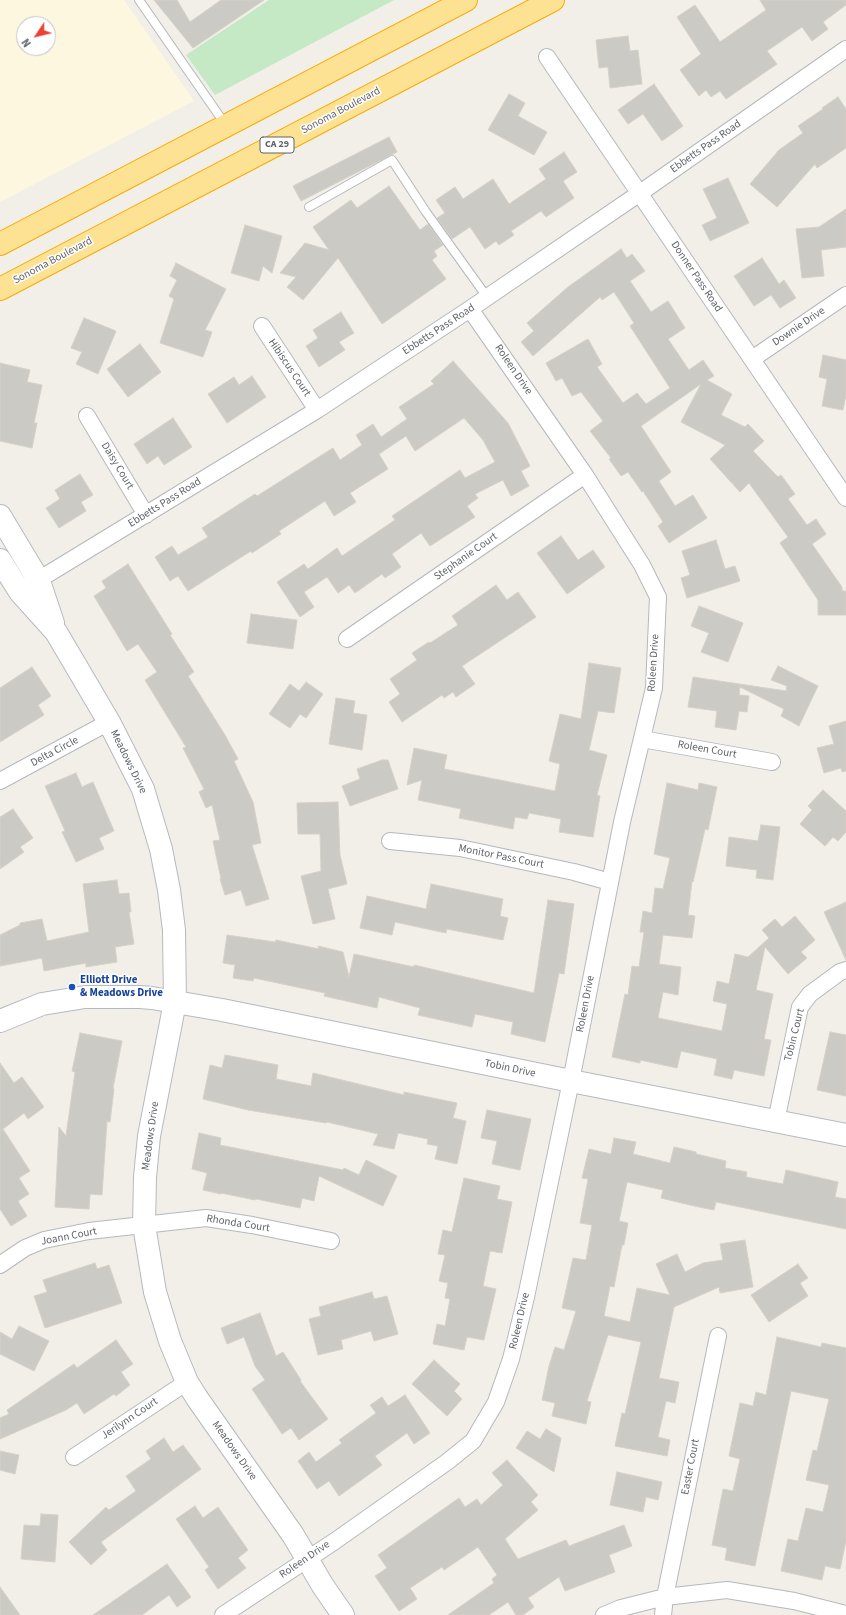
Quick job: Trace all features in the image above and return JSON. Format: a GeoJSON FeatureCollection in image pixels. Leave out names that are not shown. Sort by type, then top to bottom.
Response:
{"type":"FeatureCollection","features":[{"type":"Feature","properties":{"kind":"highway"},"geometry":{"type":"LineString","coordinates":[[0,244],[466,0]]}},
{"type":"Feature","properties":{"kind":"highway","name":"Sonoma Boulevard"},"geometry":{"type":"LineString","coordinates":[[0,289],[553,0]]}},
{"type":"Feature","properties":{"kind":"street","name":"Ebbetts Pass Road"},"geometry":{"type":"LineString","coordinates":[[20,592],[317,410],[470,309],[640,193],[846,49]]}},
{"type":"Feature","properties":{"kind":"street","name":"Donner Pass Road"},"geometry":{"type":"LineString","coordinates":[[547,57],[846,498]]}},
{"type":"Feature","properties":{"kind":"street","name":"Downie Drive"},"geometry":{"type":"LineString","coordinates":[[752,359],[846,295]]}},
{"type":"Feature","properties":{"kind":"street","name":"Roleen Drive"},"geometry":{"type":"LineString","coordinates":[[223,1615],[447,1462],[473,1441],[496,1402],[511,1359],[525,1304],[622,822],[654,688],[658,597],[642,565],[585,475],[470,309]]}},
{"type":"Feature","properties":{"kind":"street","name":"Hibiscus Court"},"geometry":{"type":"LineString","coordinates":[[262,326],[317,410]]}},
{"type":"Feature","properties":{"kind":"street","name":"Daisy Court"},"geometry":{"type":"LineString","coordinates":[[87,416],[146,515]]}},
{"type":"Feature","properties":{"kind":"street","name":"Stephanie Court"},"geometry":{"type":"LineString","coordinates":[[347,639],[585,475]]}},
{"type":"Feature","properties":{"kind":"street","name":"Meadows Drive"},"geometry":{"type":"LineString","coordinates":[[0,516],[39,581],[56,632]]}},
{"type":"Feature","properties":{"kind":"street","name":"Meadows Drive"},"geometry":{"type":"LineString","coordinates":[[0,560],[20,592],[56,632],[109,722],[143,789],[161,849],[169,890],[174,930],[174,1002],[149,1136],[145,1177],[144,1225],[155,1292],[170,1341],[188,1382],[197,1398],[293,1535],[323,1586],[343,1615]]}},
{"type":"Feature","properties":{"kind":"street","name":"Delta Circle"},"geometry":{"type":"LineString","coordinates":[[0,782],[109,722]]}},
{"type":"Feature","properties":{"kind":"street","name":"Roleen Court"},"geometry":{"type":"LineString","coordinates":[[642,739],[772,762]]}},
{"type":"Feature","properties":{"kind":"street","name":"Monitor Pass Court"},"geometry":{"type":"LineString","coordinates":[[390,841],[460,848],[574,872],[610,882]]}},
{"type":"Feature","properties":{"kind":"street","name":"Tobin Court"},"geometry":{"type":"LineString","coordinates":[[776,1121],[800,1008],[810,994],[840,972],[846,970]]}},
{"type":"Feature","properties":{"kind":"street","name":"Tobin Drive"},"geometry":{"type":"LineString","coordinates":[[0,1021],[42,1004],[85,997],[140,997],[222,1010],[846,1135]]}},
{"type":"Feature","properties":{"kind":"street","name":"Rhonda Court"},"geometry":{"type":"LineString","coordinates":[[144,1225],[206,1218],[252,1225],[331,1241]]}},
{"type":"Feature","properties":{"kind":"street","name":"Joann Court"},"geometry":{"type":"LineString","coordinates":[[0,1265],[25,1248],[44,1240],[89,1231],[144,1225]]}},
{"type":"Feature","properties":{"kind":"street","name":"Easter Court"},"geometry":{"type":"LineString","coordinates":[[663,1615],[665,1597],[718,1336]]}},
{"type":"Feature","properties":{"kind":"street","name":"Jerilynn Court"},"geometry":{"type":"LineString","coordinates":[[74,1457],[188,1382]]}},
{"type":"Feature","properties":{"kind":"street"},"geometry":{"type":"LineString","coordinates":[[604,1615],[621,1608],[665,1597],[726,1590],[794,1602],[846,1614]]}},
{"type":"Feature","properties":{"kind":"lane"},"geometry":{"type":"LineString","coordinates":[[139,0],[226,126]]}},
{"type":"Feature","properties":{"kind":"lane"},"geometry":{"type":"LineString","coordinates":[[309,207],[392,160],[426,212],[487,297]]}},
{"type":"Feature","properties":{"kind":"shaded area"},"geometry":{"type":"Polygon","coordinates":[[[0,0],[124,0],[194,101],[0,202],[0,0]]]}},
{"type":"Feature","properties":{"kind":"green space"},"geometry":{"type":"Polygon","coordinates":[[[269,0],[394,0],[215,95],[186,55],[269,0]]]}},
{"type":"Feature","properties":{"kind":"building"},"geometry":{"type":"Polygon","coordinates":[[[154,0],[177,0],[190,22],[221,0],[264,0],[193,48],[154,0]]]}},
{"type":"Feature","properties":{"kind":"building"},"geometry":{"type":"Polygon","coordinates":[[[760,0],[846,0],[846,5],[823,22],[828,29],[812,41],[802,27],[767,51],[777,64],[726,99],[720,91],[711,97],[706,90],[699,96],[680,70],[701,54],[677,17],[695,5],[720,42],[766,10],[760,0]]]}},
{"type":"Feature","properties":{"kind":"building"},"geometry":{"type":"Polygon","coordinates":[[[628,36],[630,51],[638,50],[642,84],[610,88],[608,67],[599,68],[596,40],[628,36]]]}},
{"type":"Feature","properties":{"kind":"building"},"geometry":{"type":"Polygon","coordinates":[[[654,84],[683,126],[662,141],[643,114],[628,124],[618,110],[654,84]]]}},
{"type":"Feature","properties":{"kind":"building"},"geometry":{"type":"Polygon","coordinates":[[[509,94],[525,103],[518,116],[547,132],[534,155],[488,130],[509,94]]]}},
{"type":"Feature","properties":{"kind":"building"},"geometry":{"type":"Polygon","coordinates":[[[838,97],[846,109],[846,148],[817,168],[815,164],[777,207],[750,184],[779,150],[803,133],[798,126],[838,97]]]}},
{"type":"Feature","properties":{"kind":"building"},"geometry":{"type":"Polygon","coordinates":[[[389,137],[397,152],[301,201],[293,186],[389,137]]]}},
{"type":"Feature","properties":{"kind":"building"},"geometry":{"type":"Polygon","coordinates":[[[564,152],[577,172],[563,181],[574,198],[546,217],[541,211],[511,231],[514,235],[499,245],[496,241],[485,249],[470,227],[452,239],[437,218],[445,213],[436,200],[455,187],[463,199],[493,179],[509,204],[546,179],[539,169],[564,152]]]}},
{"type":"Feature","properties":{"kind":"building"},"geometry":{"type":"Polygon","coordinates":[[[728,178],[749,223],[710,241],[702,225],[717,218],[703,189],[728,178]]]}},
{"type":"Feature","properties":{"kind":"building"},"geometry":{"type":"Polygon","coordinates":[[[389,186],[420,230],[428,224],[443,245],[434,251],[437,256],[432,260],[446,279],[382,324],[338,258],[303,300],[287,287],[296,277],[280,273],[305,243],[329,250],[313,227],[351,200],[357,208],[389,186]]]}},
{"type":"Feature","properties":{"kind":"building"},"geometry":{"type":"Polygon","coordinates":[[[846,209],[846,247],[821,250],[824,276],[802,278],[796,229],[819,227],[846,209]]]}},
{"type":"Feature","properties":{"kind":"building"},"geometry":{"type":"Polygon","coordinates":[[[245,225],[282,236],[272,273],[263,266],[259,281],[231,273],[245,225]]]}},
{"type":"Feature","properties":{"kind":"building"},"geometry":{"type":"Polygon","coordinates":[[[621,249],[627,258],[632,254],[645,271],[630,281],[651,312],[668,301],[685,328],[668,339],[689,370],[703,360],[714,376],[707,380],[732,394],[721,415],[745,427],[748,424],[764,441],[753,451],[778,477],[781,475],[795,494],[788,499],[807,525],[816,519],[826,534],[812,544],[842,587],[842,591],[846,591],[846,615],[818,615],[818,600],[780,543],[788,537],[749,483],[740,492],[710,459],[725,445],[681,422],[701,384],[641,426],[671,472],[659,481],[675,506],[693,495],[707,518],[669,543],[658,526],[663,522],[643,491],[642,492],[628,472],[621,476],[609,459],[611,458],[590,431],[603,421],[581,392],[572,396],[562,378],[556,381],[546,363],[588,339],[602,364],[597,367],[623,403],[637,393],[646,404],[670,388],[630,326],[634,323],[614,292],[602,300],[600,297],[533,356],[521,342],[534,331],[527,323],[568,287],[621,249]]]}},
{"type":"Feature","properties":{"kind":"building"},"geometry":{"type":"Polygon","coordinates":[[[762,258],[779,284],[784,280],[796,298],[780,308],[771,295],[754,306],[734,276],[762,258]]]}},
{"type":"Feature","properties":{"kind":"building"},"geometry":{"type":"Polygon","coordinates":[[[176,263],[226,289],[205,330],[212,332],[203,357],[160,343],[174,299],[169,296],[177,280],[170,276],[176,263]]]}},
{"type":"Feature","properties":{"kind":"building"},"geometry":{"type":"Polygon","coordinates":[[[341,312],[354,333],[339,342],[345,350],[319,367],[306,346],[318,338],[313,330],[341,312]]]}},
{"type":"Feature","properties":{"kind":"building"},"geometry":{"type":"Polygon","coordinates":[[[84,318],[116,331],[98,374],[76,364],[82,352],[71,348],[84,318]]]}},
{"type":"Feature","properties":{"kind":"building"},"geometry":{"type":"Polygon","coordinates":[[[140,344],[161,372],[128,397],[107,369],[140,344]]]}},
{"type":"Feature","properties":{"kind":"building"},"geometry":{"type":"Polygon","coordinates":[[[823,355],[846,360],[846,395],[843,410],[822,406],[827,379],[819,377],[823,355]]]}},
{"type":"Feature","properties":{"kind":"building"},"geometry":{"type":"Polygon","coordinates":[[[453,361],[508,423],[530,466],[521,471],[529,486],[511,496],[503,480],[475,494],[478,498],[467,506],[475,517],[430,546],[421,533],[392,554],[401,567],[385,578],[382,574],[355,593],[349,585],[338,593],[327,577],[304,592],[314,607],[300,617],[277,582],[304,564],[308,569],[337,548],[342,556],[395,520],[392,516],[460,470],[465,478],[495,462],[483,440],[464,418],[415,451],[406,436],[379,454],[388,469],[350,493],[356,502],[334,516],[325,501],[279,531],[281,534],[188,591],[178,576],[170,581],[155,557],[172,546],[178,555],[208,537],[202,528],[255,494],[257,496],[333,448],[340,460],[362,445],[356,435],[373,424],[381,437],[407,419],[399,407],[434,384],[431,381],[453,361]]]}},
{"type":"Feature","properties":{"kind":"building"},"geometry":{"type":"Polygon","coordinates":[[[0,363],[30,370],[27,382],[42,385],[34,423],[37,423],[32,448],[0,441],[0,363]]]}},
{"type":"Feature","properties":{"kind":"building"},"geometry":{"type":"Polygon","coordinates":[[[252,376],[266,397],[227,423],[208,394],[234,377],[239,385],[252,376]]]}},
{"type":"Feature","properties":{"kind":"building"},"geometry":{"type":"Polygon","coordinates":[[[173,418],[192,447],[164,465],[158,456],[147,464],[134,444],[173,418]]]}},
{"type":"Feature","properties":{"kind":"building"},"geometry":{"type":"Polygon","coordinates":[[[80,474],[93,495],[81,502],[86,511],[59,528],[46,508],[60,499],[55,490],[80,474]]]}},
{"type":"Feature","properties":{"kind":"building"},"geometry":{"type":"Polygon","coordinates":[[[561,536],[578,560],[593,550],[605,567],[567,594],[537,553],[561,536]]]}},
{"type":"Feature","properties":{"kind":"building"},"geometry":{"type":"Polygon","coordinates":[[[716,540],[725,569],[735,566],[740,581],[687,598],[681,578],[690,575],[682,551],[716,540]]]}},
{"type":"Feature","properties":{"kind":"building"},"geometry":{"type":"Polygon","coordinates":[[[128,564],[194,672],[188,676],[225,735],[238,759],[234,761],[253,802],[261,843],[252,845],[269,899],[246,906],[241,890],[225,895],[220,879],[213,841],[220,840],[212,805],[206,808],[199,792],[204,789],[183,748],[186,747],[145,680],[157,672],[138,644],[127,651],[94,596],[106,588],[102,581],[128,564]]]}},
{"type":"Feature","properties":{"kind":"building"},"geometry":{"type":"Polygon","coordinates":[[[496,585],[507,600],[518,592],[536,617],[462,666],[475,684],[456,697],[453,692],[444,698],[442,695],[402,722],[389,702],[400,694],[390,679],[417,660],[412,653],[458,625],[452,616],[496,585]]]}},
{"type":"Feature","properties":{"kind":"building"},"geometry":{"type":"Polygon","coordinates":[[[699,606],[743,623],[728,662],[701,652],[709,633],[691,626],[699,606]]]}},
{"type":"Feature","properties":{"kind":"building"},"geometry":{"type":"Polygon","coordinates":[[[251,614],[297,620],[293,649],[247,643],[251,614]]]}},
{"type":"Feature","properties":{"kind":"building"},"geometry":{"type":"Polygon","coordinates":[[[589,663],[621,668],[614,713],[598,711],[589,750],[607,755],[597,795],[600,796],[593,837],[559,832],[561,819],[529,813],[527,819],[515,817],[513,829],[459,818],[461,809],[418,800],[422,780],[407,785],[414,748],[447,755],[444,769],[555,791],[560,764],[549,761],[560,714],[581,719],[589,663]]]}},
{"type":"Feature","properties":{"kind":"building"},"geometry":{"type":"Polygon","coordinates":[[[778,666],[818,686],[799,726],[781,716],[784,709],[740,687],[739,695],[749,696],[747,712],[739,711],[736,730],[715,727],[717,711],[688,707],[693,677],[786,691],[787,686],[771,680],[778,666]]]}},
{"type":"Feature","properties":{"kind":"building"},"geometry":{"type":"Polygon","coordinates":[[[32,667],[51,696],[38,705],[44,715],[0,742],[0,688],[32,667]]]}},
{"type":"Feature","properties":{"kind":"building"},"geometry":{"type":"Polygon","coordinates":[[[306,682],[323,694],[306,718],[300,714],[290,728],[269,714],[290,684],[299,691],[306,682]]]}},
{"type":"Feature","properties":{"kind":"building"},"geometry":{"type":"Polygon","coordinates":[[[336,698],[355,701],[353,713],[367,715],[362,750],[329,744],[336,698]]]}},
{"type":"Feature","properties":{"kind":"building"},"geometry":{"type":"Polygon","coordinates":[[[846,721],[846,771],[842,772],[841,768],[824,773],[817,748],[834,744],[829,726],[846,721]]]}},
{"type":"Feature","properties":{"kind":"building"},"geometry":{"type":"Polygon","coordinates":[[[382,760],[388,760],[398,789],[350,806],[342,786],[360,779],[357,769],[382,760]]]}},
{"type":"Feature","properties":{"kind":"building"},"geometry":{"type":"Polygon","coordinates":[[[76,773],[82,787],[93,782],[114,831],[99,838],[104,849],[76,862],[62,832],[65,831],[45,786],[76,773]]]}},
{"type":"Feature","properties":{"kind":"building"},"geometry":{"type":"Polygon","coordinates":[[[667,783],[698,790],[699,783],[717,787],[708,830],[705,829],[693,882],[692,881],[688,915],[695,916],[692,938],[663,935],[659,964],[681,967],[678,995],[663,992],[658,1018],[722,1031],[727,1004],[713,1001],[717,981],[729,984],[735,954],[748,957],[769,938],[762,930],[775,919],[782,927],[795,916],[815,940],[801,952],[807,958],[788,974],[765,947],[756,990],[773,994],[764,1039],[771,1040],[764,1076],[734,1070],[732,1079],[714,1075],[717,1059],[681,1051],[677,1068],[640,1060],[640,1063],[612,1057],[625,994],[628,995],[632,966],[639,967],[644,932],[640,932],[643,911],[652,913],[655,888],[663,889],[670,858],[654,854],[667,783]]]}},
{"type":"Feature","properties":{"kind":"building"},"geometry":{"type":"Polygon","coordinates":[[[823,790],[846,811],[846,832],[838,841],[833,837],[825,846],[800,824],[812,810],[808,806],[823,790]]]}},
{"type":"Feature","properties":{"kind":"building"},"geometry":{"type":"Polygon","coordinates":[[[338,802],[340,855],[347,884],[328,889],[335,919],[313,924],[301,876],[321,871],[320,834],[298,834],[297,803],[338,802]]]}},
{"type":"Feature","properties":{"kind":"building"},"geometry":{"type":"Polygon","coordinates":[[[13,809],[33,838],[20,847],[24,852],[0,869],[0,817],[13,809]]]}},
{"type":"Feature","properties":{"kind":"building"},"geometry":{"type":"Polygon","coordinates":[[[761,825],[780,827],[773,880],[756,878],[757,870],[726,866],[729,837],[758,841],[761,825]]]}},
{"type":"Feature","properties":{"kind":"building"},"geometry":{"type":"Polygon","coordinates":[[[117,880],[119,894],[129,893],[131,912],[129,912],[134,944],[115,947],[117,962],[86,967],[86,963],[44,971],[42,958],[0,966],[0,935],[20,925],[20,923],[42,919],[47,941],[89,932],[83,884],[117,880]]]}},
{"type":"Feature","properties":{"kind":"building"},"geometry":{"type":"Polygon","coordinates":[[[431,884],[503,899],[500,916],[508,918],[503,940],[447,929],[446,933],[395,922],[392,935],[360,928],[367,896],[426,909],[431,884]]]}},
{"type":"Feature","properties":{"kind":"building"},"geometry":{"type":"Polygon","coordinates":[[[548,900],[574,904],[564,974],[559,973],[545,1042],[511,1034],[513,1022],[475,1014],[472,1027],[418,1015],[420,1008],[379,997],[377,1008],[324,996],[325,993],[254,978],[253,981],[233,978],[235,965],[223,963],[227,935],[275,942],[276,940],[319,949],[318,946],[343,952],[349,977],[354,954],[414,967],[414,965],[534,993],[548,900]]]}},
{"type":"Feature","properties":{"kind":"building"},"geometry":{"type":"Polygon","coordinates":[[[846,902],[846,960],[824,912],[846,902]]]}},
{"type":"Feature","properties":{"kind":"building"},"geometry":{"type":"Polygon","coordinates":[[[830,1032],[846,1035],[846,1096],[817,1090],[830,1032]]]}},
{"type":"Feature","properties":{"kind":"building"},"geometry":{"type":"Polygon","coordinates":[[[80,1033],[122,1041],[113,1088],[110,1122],[107,1121],[102,1195],[90,1194],[89,1209],[55,1207],[59,1127],[66,1136],[75,1072],[72,1071],[80,1033]]]}},
{"type":"Feature","properties":{"kind":"building"},"geometry":{"type":"Polygon","coordinates":[[[225,1055],[278,1065],[276,1079],[311,1086],[313,1073],[404,1095],[404,1092],[457,1103],[453,1118],[466,1121],[457,1164],[435,1159],[438,1146],[427,1144],[428,1139],[398,1133],[394,1149],[373,1145],[378,1134],[327,1122],[248,1110],[203,1099],[210,1065],[222,1068],[225,1055]]]}},
{"type":"Feature","properties":{"kind":"building"},"geometry":{"type":"Polygon","coordinates":[[[0,1063],[14,1083],[22,1077],[44,1107],[28,1119],[24,1113],[3,1129],[30,1171],[19,1178],[29,1194],[18,1201],[27,1216],[11,1226],[0,1209],[0,1063]]]}},
{"type":"Feature","properties":{"kind":"building"},"geometry":{"type":"Polygon","coordinates":[[[487,1110],[531,1119],[520,1170],[492,1164],[497,1141],[481,1138],[487,1110]]]}},
{"type":"Feature","properties":{"kind":"building"},"geometry":{"type":"Polygon","coordinates":[[[199,1133],[221,1138],[220,1145],[343,1170],[344,1168],[359,1175],[366,1160],[397,1176],[383,1206],[319,1176],[314,1201],[302,1198],[300,1208],[221,1194],[203,1190],[207,1173],[192,1169],[199,1133]]]}},
{"type":"Feature","properties":{"kind":"building"},"geometry":{"type":"Polygon","coordinates":[[[614,1138],[636,1142],[633,1154],[670,1163],[674,1147],[726,1161],[725,1168],[747,1172],[746,1177],[783,1184],[786,1170],[838,1182],[835,1197],[846,1199],[846,1229],[716,1202],[714,1210],[694,1206],[661,1198],[663,1190],[627,1182],[619,1221],[628,1223],[614,1287],[610,1286],[604,1316],[630,1322],[637,1288],[670,1295],[656,1264],[677,1254],[685,1272],[703,1263],[723,1260],[720,1244],[745,1240],[753,1287],[720,1293],[719,1287],[674,1307],[659,1378],[679,1382],[675,1403],[666,1401],[658,1437],[670,1440],[667,1456],[615,1446],[622,1413],[625,1414],[641,1342],[608,1335],[587,1401],[591,1402],[586,1424],[552,1416],[555,1403],[542,1400],[549,1366],[555,1347],[564,1350],[576,1311],[562,1308],[573,1258],[586,1260],[592,1225],[580,1223],[588,1179],[582,1178],[589,1149],[611,1154],[614,1138]]]}},
{"type":"Feature","properties":{"kind":"building"},"geometry":{"type":"Polygon","coordinates":[[[464,1178],[500,1186],[497,1199],[512,1202],[502,1253],[490,1251],[483,1286],[496,1289],[484,1340],[467,1337],[464,1350],[433,1344],[437,1324],[445,1326],[450,1299],[445,1298],[448,1283],[439,1281],[445,1255],[438,1254],[443,1230],[452,1232],[464,1178]]]}},
{"type":"Feature","properties":{"kind":"building"},"geometry":{"type":"Polygon","coordinates":[[[95,1263],[97,1269],[109,1265],[122,1303],[45,1328],[34,1296],[47,1292],[43,1280],[95,1263]]]}},
{"type":"Feature","properties":{"kind":"building"},"geometry":{"type":"Polygon","coordinates":[[[798,1264],[808,1278],[800,1283],[808,1296],[769,1322],[751,1295],[798,1264]]]}},
{"type":"Feature","properties":{"kind":"building"},"geometry":{"type":"Polygon","coordinates":[[[372,1292],[374,1299],[387,1296],[398,1334],[374,1341],[371,1331],[341,1340],[343,1349],[318,1355],[309,1319],[321,1316],[319,1307],[372,1292]]]}},
{"type":"Feature","properties":{"kind":"building"},"geometry":{"type":"Polygon","coordinates":[[[260,1313],[276,1356],[283,1352],[301,1380],[300,1381],[328,1419],[299,1440],[291,1428],[282,1434],[252,1389],[265,1380],[255,1366],[244,1337],[227,1344],[221,1328],[260,1313]]]}},
{"type":"Feature","properties":{"kind":"building"},"geometry":{"type":"Polygon","coordinates":[[[19,1326],[49,1341],[34,1371],[0,1354],[0,1332],[12,1339],[19,1326]]]}},
{"type":"Feature","properties":{"kind":"building"},"geometry":{"type":"Polygon","coordinates":[[[777,1337],[821,1347],[822,1343],[846,1348],[846,1541],[840,1569],[825,1566],[822,1580],[781,1571],[788,1539],[798,1541],[806,1508],[823,1512],[829,1485],[806,1480],[813,1450],[817,1451],[829,1399],[791,1391],[755,1566],[725,1560],[727,1548],[712,1545],[723,1489],[733,1491],[740,1459],[729,1456],[740,1403],[753,1406],[756,1392],[766,1395],[777,1337]]]}},
{"type":"Feature","properties":{"kind":"building"},"geometry":{"type":"Polygon","coordinates":[[[116,1340],[133,1364],[121,1372],[130,1385],[116,1396],[114,1394],[84,1414],[77,1403],[66,1410],[0,1439],[0,1418],[9,1414],[7,1410],[74,1364],[77,1368],[116,1340]]]}},
{"type":"Feature","properties":{"kind":"building"},"geometry":{"type":"Polygon","coordinates":[[[434,1360],[460,1384],[454,1391],[462,1399],[447,1416],[412,1384],[434,1360]]]}},
{"type":"Feature","properties":{"kind":"building"},"geometry":{"type":"Polygon","coordinates":[[[405,1395],[430,1433],[414,1444],[407,1433],[375,1456],[382,1465],[339,1496],[329,1481],[317,1489],[298,1461],[309,1452],[316,1462],[342,1443],[339,1440],[376,1413],[370,1405],[382,1397],[388,1406],[405,1395]]]}},
{"type":"Feature","properties":{"kind":"building"},"geometry":{"type":"Polygon","coordinates":[[[546,1429],[561,1438],[554,1472],[516,1448],[527,1431],[540,1439],[546,1429]]]}},
{"type":"Feature","properties":{"kind":"building"},"geometry":{"type":"Polygon","coordinates":[[[164,1438],[173,1452],[183,1445],[201,1469],[101,1542],[107,1550],[91,1565],[69,1542],[106,1507],[109,1510],[136,1491],[126,1476],[151,1459],[146,1451],[164,1438]]]}},
{"type":"Feature","properties":{"kind":"building"},"geometry":{"type":"Polygon","coordinates":[[[0,1451],[19,1455],[15,1474],[0,1470],[0,1451]]]}},
{"type":"Feature","properties":{"kind":"building"},"geometry":{"type":"Polygon","coordinates":[[[507,1460],[538,1495],[531,1502],[538,1510],[505,1539],[518,1559],[566,1540],[569,1546],[624,1525],[632,1546],[609,1555],[615,1572],[565,1591],[559,1577],[528,1598],[534,1607],[523,1615],[516,1615],[508,1602],[489,1615],[448,1615],[494,1583],[492,1579],[497,1575],[478,1547],[444,1570],[442,1567],[410,1588],[417,1599],[399,1611],[375,1576],[387,1568],[378,1555],[459,1498],[465,1507],[477,1499],[481,1505],[503,1485],[492,1473],[507,1460]]]}},
{"type":"Feature","properties":{"kind":"building"},"geometry":{"type":"Polygon","coordinates":[[[617,1472],[662,1482],[658,1500],[646,1497],[643,1512],[610,1505],[617,1472]]]}},
{"type":"Feature","properties":{"kind":"building"},"geometry":{"type":"Polygon","coordinates":[[[195,1506],[203,1518],[218,1507],[248,1550],[238,1558],[246,1568],[218,1589],[205,1570],[209,1567],[176,1519],[195,1506]]]}},
{"type":"Feature","properties":{"kind":"building"},"geometry":{"type":"Polygon","coordinates":[[[41,1514],[58,1515],[55,1562],[21,1559],[24,1525],[40,1526],[41,1514]]]}},
{"type":"Feature","properties":{"kind":"building"},"geometry":{"type":"Polygon","coordinates":[[[167,1564],[191,1597],[177,1607],[169,1595],[142,1615],[93,1615],[167,1564]]]}},
{"type":"Feature","properties":{"kind":"building"},"geometry":{"type":"Polygon","coordinates":[[[0,1587],[20,1615],[0,1615],[0,1587]]]}},
{"type":"Feature","properties":{"kind":"place","name":"Elliott Drive & Meadows Drive"},"geometry":{"type":"Point","coordinates":[72,987]}}]}
